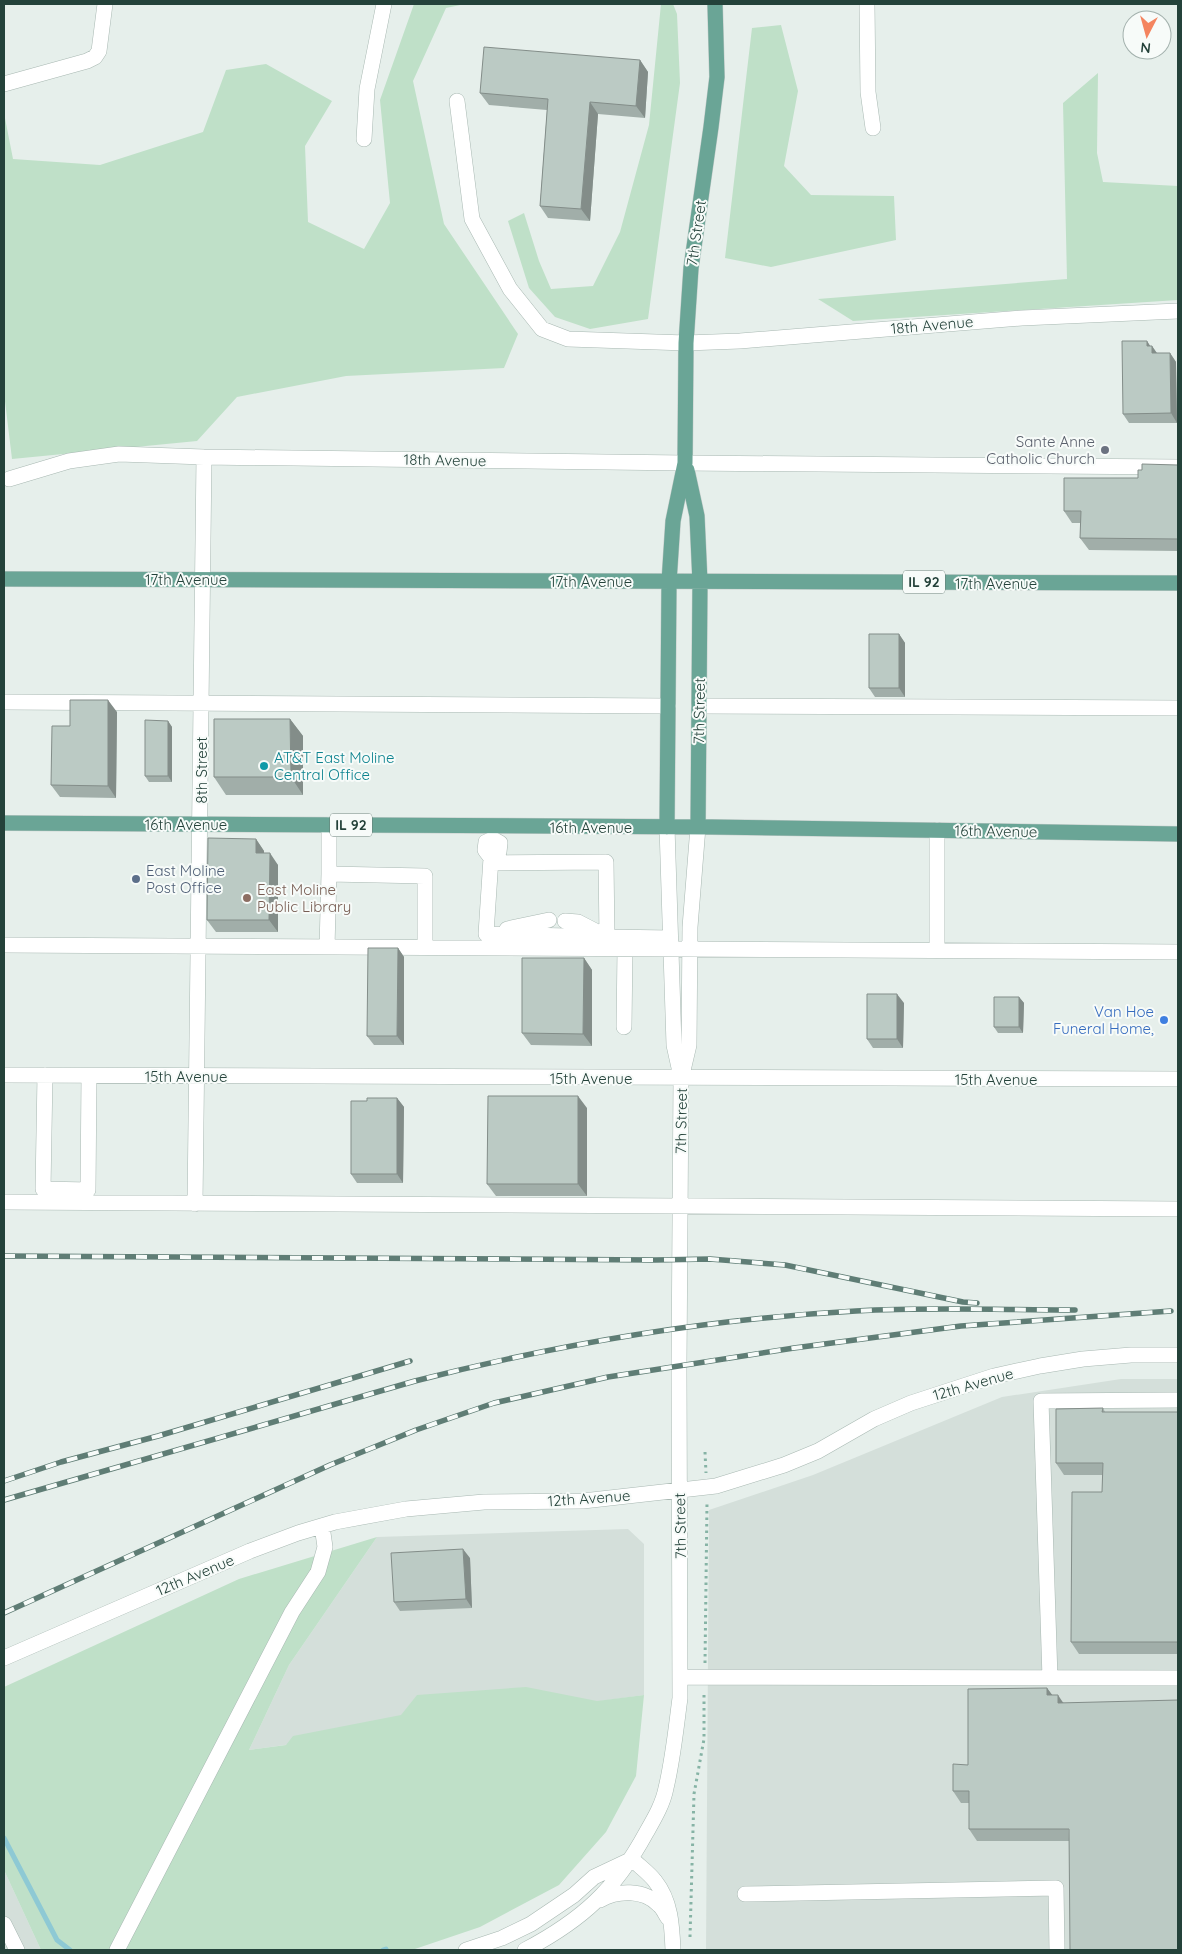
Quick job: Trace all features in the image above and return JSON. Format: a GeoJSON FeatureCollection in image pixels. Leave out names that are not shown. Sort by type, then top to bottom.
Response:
{"type":"FeatureCollection","features":[{"type":"Feature","properties":{"kind":"main road","name":"7th Street"},"geometry":{"type":"LineString","coordinates":[[667,827],[669,582],[673,521],[685,463],[686,343],[691,268],[712,127],[717,76],[715,4]]}},
{"type":"Feature","properties":{"kind":"main road","name":"7th Street"},"geometry":{"type":"LineString","coordinates":[[685,463],[697,516],[700,582],[698,827]]}},
{"type":"Feature","properties":{"kind":"main road","name":"17th Avenue"},"geometry":{"type":"LineString","coordinates":[[4,579],[1178,583]]}},
{"type":"Feature","properties":{"kind":"main road","name":"16th Avenue"},"geometry":{"type":"LineString","coordinates":[[4,823],[330,825],[493,833],[698,827],[1178,834]]}},
{"type":"Feature","properties":{"kind":"street"},"geometry":{"type":"LineString","coordinates":[[4,84],[87,61],[95,57],[99,51],[105,4]]}},
{"type":"Feature","properties":{"kind":"street"},"geometry":{"type":"LineString","coordinates":[[364,138],[367,89],[384,4]]}},
{"type":"Feature","properties":{"kind":"street"},"geometry":{"type":"LineString","coordinates":[[867,4],[868,92],[873,128]]}},
{"type":"Feature","properties":{"kind":"street","name":"18th Avenue"},"geometry":{"type":"LineString","coordinates":[[457,101],[472,219],[510,289],[542,329],[568,339],[686,343],[740,341],[1022,318],[1178,311]]}},
{"type":"Feature","properties":{"kind":"street","name":"18th Avenue"},"geometry":{"type":"LineString","coordinates":[[8,479],[69,461],[119,454],[204,457],[685,463],[1178,467]]}},
{"type":"Feature","properties":{"kind":"street","name":"8th Street"},"geometry":{"type":"LineString","coordinates":[[195,1204],[200,946],[204,457]]}},
{"type":"Feature","properties":{"kind":"street"},"geometry":{"type":"LineString","coordinates":[[4,702],[668,706]]}},
{"type":"Feature","properties":{"kind":"street"},"geometry":{"type":"LineString","coordinates":[[699,706],[1178,708]]}},
{"type":"Feature","properties":{"kind":"street"},"geometry":{"type":"LineString","coordinates":[[327,947],[330,825]]}},
{"type":"Feature","properties":{"kind":"street","name":"7th Street"},"geometry":{"type":"LineString","coordinates":[[596,1902],[632,1859],[655,1817],[666,1790],[680,1698],[681,1079],[674,1045],[667,827]]}},
{"type":"Feature","properties":{"kind":"street","name":"7th Street"},"geometry":{"type":"LineString","coordinates":[[681,1079],[689,1045],[690,928],[698,827]]}},
{"type":"Feature","properties":{"kind":"street"},"geometry":{"type":"LineString","coordinates":[[936,950],[937,830]]}},
{"type":"Feature","properties":{"kind":"street"},"geometry":{"type":"LineString","coordinates":[[486,934],[491,860],[485,850],[486,842],[493,833]]}},
{"type":"Feature","properties":{"kind":"street"},"geometry":{"type":"LineString","coordinates":[[491,860],[606,862],[607,937]]}},
{"type":"Feature","properties":{"kind":"street"},"geometry":{"type":"LineString","coordinates":[[329,874],[425,876],[425,947]]}},
{"type":"Feature","properties":{"kind":"street"},"geometry":{"type":"LineString","coordinates":[[486,934],[549,920]]}},
{"type":"Feature","properties":{"kind":"street"},"geometry":{"type":"LineString","coordinates":[[565,921],[578,922],[607,937]]}},
{"type":"Feature","properties":{"kind":"street"},"geometry":{"type":"LineString","coordinates":[[486,934],[607,937],[670,943],[690,949],[1178,952]]}},
{"type":"Feature","properties":{"kind":"street"},"geometry":{"type":"LineString","coordinates":[[4,944],[625,949],[670,943]]}},
{"type":"Feature","properties":{"kind":"street"},"geometry":{"type":"LineString","coordinates":[[624,1028],[625,949]]}},
{"type":"Feature","properties":{"kind":"street","name":"15th Avenue"},"geometry":{"type":"LineString","coordinates":[[4,1075],[681,1079],[1178,1079]]}},
{"type":"Feature","properties":{"kind":"street"},"geometry":{"type":"LineString","coordinates":[[45,1075],[43,1189],[88,1190],[89,1076]]}},
{"type":"Feature","properties":{"kind":"street"},"geometry":{"type":"LineString","coordinates":[[4,1202],[1178,1209]]}},
{"type":"Feature","properties":{"kind":"street","name":"12th Avenue"},"geometry":{"type":"LineString","coordinates":[[4,1658],[250,1551],[322,1526],[376,1514],[416,1508],[484,1502],[583,1501],[716,1486],[784,1465],[818,1451],[874,1419],[911,1403],[994,1376],[1083,1359],[1131,1355],[1178,1356]]}},
{"type":"Feature","properties":{"kind":"street"},"geometry":{"type":"LineString","coordinates":[[1050,1678],[1041,1401],[1178,1400]]}},
{"type":"Feature","properties":{"kind":"street"},"geometry":{"type":"LineString","coordinates":[[117,1950],[292,1612],[318,1572],[325,1547],[322,1526]]}},
{"type":"Feature","properties":{"kind":"street"},"geometry":{"type":"LineString","coordinates":[[680,1677],[1178,1678]]}},
{"type":"Feature","properties":{"kind":"street"},"geometry":{"type":"LineString","coordinates":[[466,1950],[502,1938],[531,1924],[574,1895],[594,1877],[632,1859],[655,1881],[666,1900],[672,1924],[673,1950]]}},
{"type":"Feature","properties":{"kind":"street"},"geometry":{"type":"LineString","coordinates":[[745,1894],[1056,1888],[1057,1950]]}},
{"type":"Feature","properties":{"kind":"street"},"geometry":{"type":"LineString","coordinates":[[525,1950],[572,1922],[596,1902],[609,1895],[631,1893],[643,1895],[659,1905],[672,1924]]}},
{"type":"Feature","properties":{"kind":"street"},"geometry":{"type":"LineString","coordinates":[[4,1924],[17,1950]]}},
{"type":"Feature","properties":{"kind":"path"},"geometry":{"type":"LineString","coordinates":[[690,1940],[694,1794],[704,1739],[707,1487],[705,1452]]}},
{"type":"Feature","properties":{"kind":"shaded area"},"geometry":{"type":"Polygon","coordinates":[[[1121,1379],[1178,1379],[1178,1950],[706,1950],[709,1510],[813,1475],[1002,1397],[1121,1379]]]}},
{"type":"Feature","properties":{"kind":"shaded area"},"geometry":{"type":"Polygon","coordinates":[[[628,1529],[644,1544],[644,1695],[249,1750],[289,1665],[377,1537],[628,1529]]]}},
{"type":"Feature","properties":{"kind":"shaded area"},"geometry":{"type":"Polygon","coordinates":[[[4,1870],[41,1950],[4,1950],[4,1870]]]}},
{"type":"Feature","properties":{"kind":"green space"},"geometry":{"type":"Polygon","coordinates":[[[414,4],[465,4],[446,8],[413,81],[444,224],[518,334],[504,368],[346,376],[237,397],[197,441],[12,459],[4,393],[4,113],[13,159],[100,165],[203,132],[226,70],[266,64],[332,101],[305,146],[308,222],[364,249],[390,203],[380,100],[414,4]]]}},
{"type":"Feature","properties":{"kind":"green space"},"geometry":{"type":"Polygon","coordinates":[[[661,4],[673,4],[677,14],[680,83],[648,319],[590,329],[555,317],[529,288],[508,221],[524,213],[539,261],[551,289],[593,286],[620,232],[649,125],[661,4]]]}},
{"type":"Feature","properties":{"kind":"green space"},"geometry":{"type":"Polygon","coordinates":[[[781,25],[798,91],[784,166],[811,195],[894,196],[896,240],[771,267],[725,258],[752,28],[781,25]]]}},
{"type":"Feature","properties":{"kind":"green space"},"geometry":{"type":"Polygon","coordinates":[[[1098,73],[1097,153],[1103,182],[1178,186],[1178,300],[853,321],[818,299],[1067,279],[1063,103],[1098,73]]]}},
{"type":"Feature","properties":{"kind":"green space"},"geometry":{"type":"Polygon","coordinates":[[[377,1537],[289,1665],[249,1750],[286,1745],[293,1736],[401,1715],[417,1695],[526,1687],[597,1701],[644,1695],[636,1776],[606,1832],[559,1885],[480,1927],[412,1950],[41,1950],[4,1870],[4,1687],[239,1579],[377,1537]]]}},
{"type":"Feature","properties":{"kind":"building"},"geometry":{"type":"Polygon","coordinates":[[[484,47],[640,60],[636,106],[590,102],[581,209],[540,206],[548,99],[480,93],[484,47]]]}},
{"type":"Feature","properties":{"kind":"building"},"geometry":{"type":"Polygon","coordinates":[[[1122,341],[1147,341],[1147,346],[1152,346],[1152,353],[1170,353],[1171,413],[1123,414],[1122,341]]]}},
{"type":"Feature","properties":{"kind":"building"},"geometry":{"type":"Polygon","coordinates":[[[1142,464],[1178,465],[1178,539],[1080,538],[1081,511],[1064,511],[1064,478],[1138,478],[1138,470],[1142,470],[1142,464]]]}},
{"type":"Feature","properties":{"kind":"building"},"geometry":{"type":"Polygon","coordinates":[[[869,634],[899,634],[899,688],[869,688],[869,634]]]}},
{"type":"Feature","properties":{"kind":"building"},"geometry":{"type":"Polygon","coordinates":[[[70,700],[108,700],[108,786],[51,785],[52,726],[70,726],[70,700]]]}},
{"type":"Feature","properties":{"kind":"building"},"geometry":{"type":"Polygon","coordinates":[[[214,719],[290,719],[291,777],[214,777],[214,719]]]}},
{"type":"Feature","properties":{"kind":"building"},"geometry":{"type":"Polygon","coordinates":[[[145,720],[168,721],[168,776],[145,776],[145,720]]]}},
{"type":"Feature","properties":{"kind":"building","name":"East Moline Public Library"},"geometry":{"type":"Polygon","coordinates":[[[208,838],[256,839],[256,853],[270,853],[269,920],[207,920],[208,838]]]}},
{"type":"Feature","properties":{"kind":"building"},"geometry":{"type":"Polygon","coordinates":[[[368,948],[398,948],[397,1036],[367,1036],[368,948]]]}},
{"type":"Feature","properties":{"kind":"building"},"geometry":{"type":"Polygon","coordinates":[[[522,958],[584,958],[583,1034],[522,1033],[522,958]]]}},
{"type":"Feature","properties":{"kind":"building"},"geometry":{"type":"Polygon","coordinates":[[[867,994],[897,994],[897,1039],[867,1039],[867,994]]]}},
{"type":"Feature","properties":{"kind":"building"},"geometry":{"type":"Polygon","coordinates":[[[994,997],[1019,997],[1019,1027],[994,1027],[994,997]]]}},
{"type":"Feature","properties":{"kind":"building"},"geometry":{"type":"Polygon","coordinates":[[[488,1096],[578,1096],[578,1184],[487,1184],[488,1096]]]}},
{"type":"Feature","properties":{"kind":"building"},"geometry":{"type":"Polygon","coordinates":[[[367,1098],[397,1098],[397,1174],[351,1174],[351,1101],[367,1101],[367,1098]]]}},
{"type":"Feature","properties":{"kind":"building"},"geometry":{"type":"Polygon","coordinates":[[[1103,1408],[1102,1412],[1178,1412],[1178,1642],[1071,1642],[1072,1492],[1102,1492],[1103,1463],[1056,1463],[1056,1409],[1103,1408]]]}},
{"type":"Feature","properties":{"kind":"building"},"geometry":{"type":"Polygon","coordinates":[[[463,1549],[466,1599],[394,1602],[391,1553],[463,1549]]]}},
{"type":"Feature","properties":{"kind":"building"},"geometry":{"type":"Polygon","coordinates":[[[1047,1688],[1047,1695],[1058,1695],[1058,1703],[1178,1700],[1178,1950],[1070,1950],[1069,1829],[969,1829],[969,1791],[953,1791],[953,1764],[968,1765],[968,1689],[1047,1688]]]}},
{"type":"Feature","properties":{"kind":"waterway"},"geometry":{"type":"LineString","coordinates":[[4,1838],[57,1940],[70,1950]]}},
{"type":"Feature","properties":{"kind":"railway"},"geometry":{"type":"LineString","coordinates":[[4,1256],[710,1259],[785,1265],[963,1302],[977,1303]]}},
{"type":"Feature","properties":{"kind":"railway"},"geometry":{"type":"LineString","coordinates":[[4,1500],[415,1381],[524,1356],[634,1335],[744,1320],[856,1311],[911,1309],[1075,1310]]}},
{"type":"Feature","properties":{"kind":"railway"},"geometry":{"type":"LineString","coordinates":[[4,1613],[330,1465],[416,1430],[494,1403],[608,1377],[794,1348],[961,1326],[1171,1311]]}},
{"type":"Feature","properties":{"kind":"railway"},"geometry":{"type":"LineString","coordinates":[[4,1481],[61,1462],[158,1436],[410,1361]]}},
{"type":"Feature","properties":{"kind":"place","name":"Sante Anne Catholic Church"},"geometry":{"type":"Point","coordinates":[1105,450]}},
{"type":"Feature","properties":{"kind":"place","name":"AT&T East Moline Central Office"},"geometry":{"type":"Point","coordinates":[264,766]}},
{"type":"Feature","properties":{"kind":"place","name":"East Moline Post Office"},"geometry":{"type":"Point","coordinates":[136,879]}},
{"type":"Feature","properties":{"kind":"place","name":"East Moline Public Library"},"geometry":{"type":"Point","coordinates":[247,898]}},
{"type":"Feature","properties":{"kind":"place","name":"Van Hoe Funeral Home,"},"geometry":{"type":"Point","coordinates":[1164,1020]}}]}
